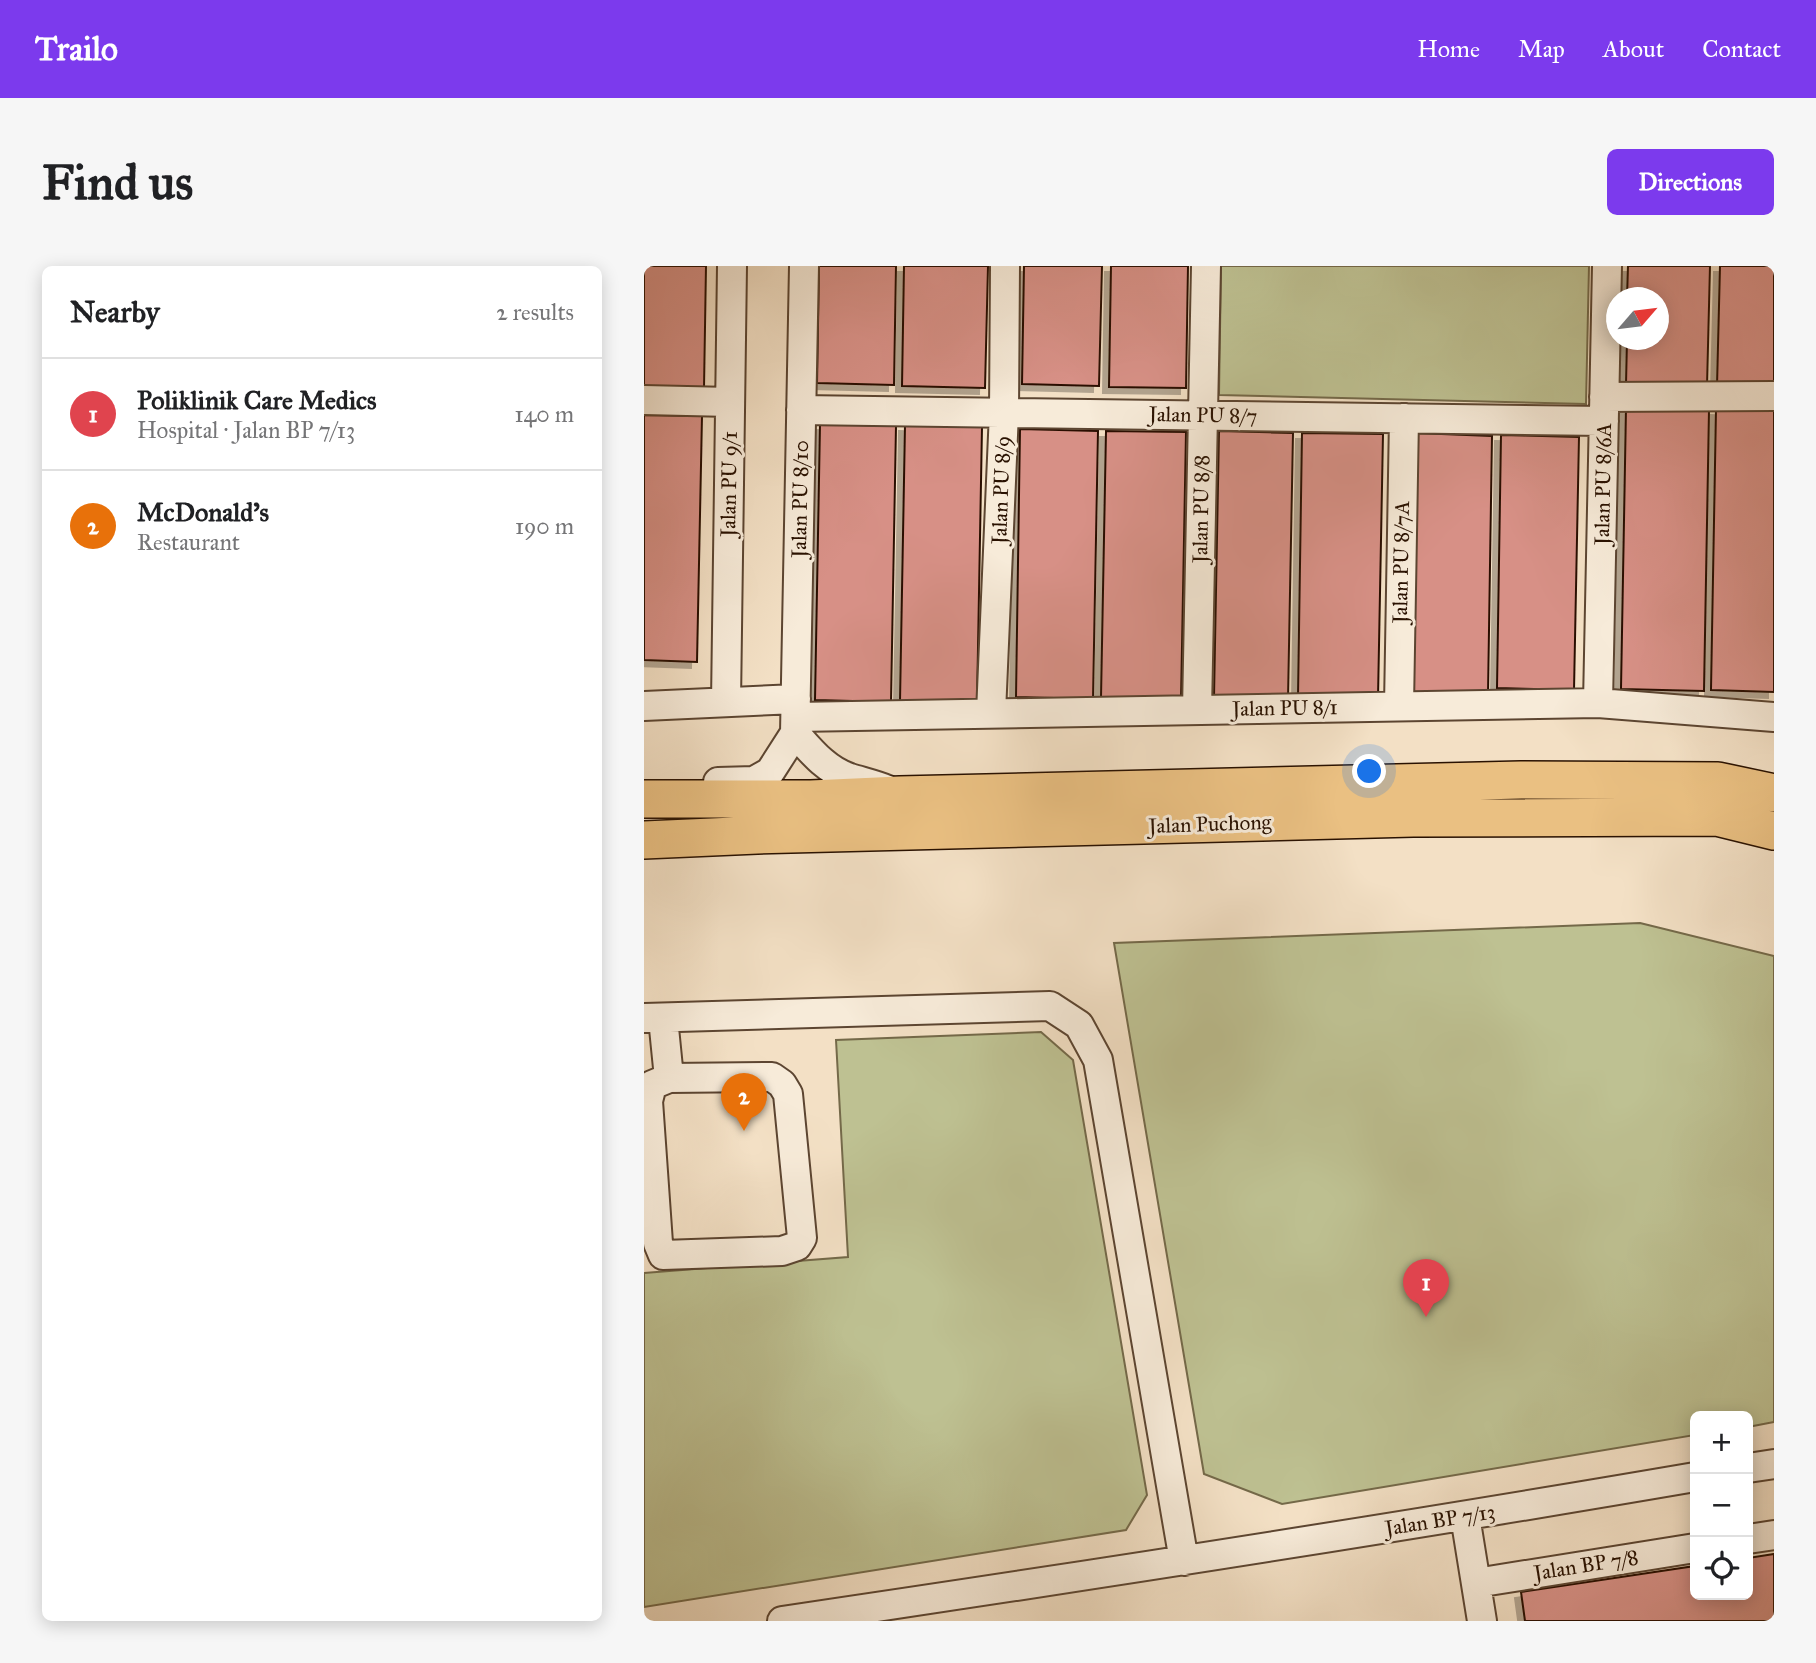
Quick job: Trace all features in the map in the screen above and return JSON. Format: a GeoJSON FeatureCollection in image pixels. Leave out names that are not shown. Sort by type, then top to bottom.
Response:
{"type":"FeatureCollection","features":[{"type":"Feature","properties":{"kind":"main road","name":"Jalan Puchong"},"geometry":{"type":"LineString","coordinates":[[645,799],[811,799],[1521,780],[1718,781],[1774,793]]}},
{"type":"Feature","properties":{"kind":"main road","name":"Jalan Puchong"},"geometry":{"type":"LineString","coordinates":[[644,840],[1413,818],[1717,817],[1774,831]]}},
{"type":"Feature","properties":{"kind":"street","name":"Jalan PU 9/1"},"geometry":{"type":"LineString","coordinates":[[726,702],[732,266]]}},
{"type":"Feature","properties":{"kind":"street","name":"Jalan PU 8/10"},"geometry":{"type":"LineString","coordinates":[[796,716],[804,266]]}},
{"type":"Feature","properties":{"kind":"street","name":"Jalan PU 8/9"},"geometry":{"type":"LineString","coordinates":[[992,713],[1004,412],[1006,266]]}},
{"type":"Feature","properties":{"kind":"street","name":"Jalan PU 8/8"},"geometry":{"type":"LineString","coordinates":[[1197,710],[1206,266]]}},
{"type":"Feature","properties":{"kind":"street","name":"Jalan PU 8/6A"},"geometry":{"type":"LineString","coordinates":[[1598,703],[1607,266]]}},
{"type":"Feature","properties":{"kind":"street","name":"Jalan PU 8/7"},"geometry":{"type":"LineString","coordinates":[[801,410],[1404,418],[1604,409],[1774,396]]}},
{"type":"Feature","properties":{"kind":"street"},"geometry":{"type":"LineString","coordinates":[[644,400],[730,402]]}},
{"type":"Feature","properties":{"kind":"street","name":"Jalan PU 8/7A"},"geometry":{"type":"LineString","coordinates":[[1399,706],[1404,418]]}},
{"type":"Feature","properties":{"kind":"street","name":"Jalan PU 8/1"},"geometry":{"type":"LineString","coordinates":[[644,706],[726,702],[796,716],[1598,703],[1774,717]]}},
{"type":"Feature","properties":{"kind":"street"},"geometry":{"type":"LineString","coordinates":[[796,716],[821,762],[848,778],[900,795]]}},
{"type":"Feature","properties":{"kind":"street"},"geometry":{"type":"LineString","coordinates":[[645,799],[705,783],[754,781],[770,772],[796,716]]}},
{"type":"Feature","properties":{"kind":"street"},"geometry":{"type":"LineString","coordinates":[[669,1077],[653,1018],[1050,1006],[1079,1025],[1098,1060],[1184,1561]]}},
{"type":"Feature","properties":{"kind":"street"},"geometry":{"type":"LineString","coordinates":[[669,1077],[772,1077],[782,1084],[788,1094],[802,1238],[797,1246],[782,1251],[663,1255],[658,1242],[648,1101],[652,1085],[669,1077]]}},
{"type":"Feature","properties":{"kind":"street"},"geometry":{"type":"LineString","coordinates":[[1753,1467],[1774,1464]]}},
{"type":"Feature","properties":{"kind":"street","name":"Jalan BP 7/13"},"geometry":{"type":"LineString","coordinates":[[782,1621],[1465,1517],[1690,1478]]}},
{"type":"Feature","properties":{"kind":"street"},"geometry":{"type":"LineString","coordinates":[[1465,1517],[1482,1621]]}},
{"type":"Feature","properties":{"kind":"street"},"geometry":{"type":"LineString","coordinates":[[1753,1538],[1774,1535]]}},
{"type":"Feature","properties":{"kind":"street","name":"Jalan BP 7/8"},"geometry":{"type":"LineString","coordinates":[[1476,1583],[1690,1549]]}},
{"type":"Feature","properties":{"kind":"green space"},"geometry":{"type":"Polygon","coordinates":[[[1221,266],[1589,266],[1586,404],[1219,395],[1221,266]]]}},
{"type":"Feature","properties":{"kind":"green space"},"geometry":{"type":"Polygon","coordinates":[[[1640,923],[1774,956],[1774,1422],[1753,1426],[1753,1411],[1690,1411],[1690,1436],[1282,1504],[1204,1474],[1114,943],[1640,923]]]}},
{"type":"Feature","properties":{"kind":"green space"},"geometry":{"type":"Polygon","coordinates":[[[1041,1032],[1073,1060],[1147,1495],[1126,1530],[644,1607],[644,1273],[848,1257],[836,1040],[1041,1032]]]}},
{"type":"Feature","properties":{"kind":"building"},"geometry":{"type":"Polygon","coordinates":[[[644,266],[706,266],[704,388],[644,387],[644,266]]]}},
{"type":"Feature","properties":{"kind":"building"},"geometry":{"type":"Polygon","coordinates":[[[819,266],[896,266],[894,385],[817,383],[819,266]]]}},
{"type":"Feature","properties":{"kind":"building"},"geometry":{"type":"Polygon","coordinates":[[[904,266],[988,266],[985,388],[902,386],[904,266]]]}},
{"type":"Feature","properties":{"kind":"building"},"geometry":{"type":"Polygon","coordinates":[[[1024,266],[1102,266],[1099,386],[1022,384],[1024,266]]]}},
{"type":"Feature","properties":{"kind":"building"},"geometry":{"type":"Polygon","coordinates":[[[1111,266],[1188,266],[1186,388],[1109,387],[1111,266]]]}},
{"type":"Feature","properties":{"kind":"building"},"geometry":{"type":"Polygon","coordinates":[[[1628,266],[1710,266],[1707,386],[1626,384],[1627,350],[1669,350],[1669,287],[1627,287],[1628,266]]]}},
{"type":"Feature","properties":{"kind":"building"},"geometry":{"type":"Polygon","coordinates":[[[1720,266],[1774,266],[1774,387],[1717,386],[1720,266]]]}},
{"type":"Feature","properties":{"kind":"building"},"geometry":{"type":"Polygon","coordinates":[[[1626,408],[1709,410],[1704,691],[1621,689],[1626,408]]]}},
{"type":"Feature","properties":{"kind":"building"},"geometry":{"type":"Polygon","coordinates":[[[1716,409],[1774,411],[1774,692],[1711,690],[1716,409]]]}},
{"type":"Feature","properties":{"kind":"building"},"geometry":{"type":"Polygon","coordinates":[[[644,415],[702,416],[697,662],[644,660],[644,415]]]}},
{"type":"Feature","properties":{"kind":"building"},"geometry":{"type":"Polygon","coordinates":[[[820,424],[896,426],[891,702],[815,700],[820,424]]]}},
{"type":"Feature","properties":{"kind":"building"},"geometry":{"type":"Polygon","coordinates":[[[905,425],[982,427],[977,703],[900,701],[905,425]]]}},
{"type":"Feature","properties":{"kind":"building"},"geometry":{"type":"Polygon","coordinates":[[[1020,429],[1098,431],[1093,699],[1016,697],[1020,429]]]}},
{"type":"Feature","properties":{"kind":"building"},"geometry":{"type":"Polygon","coordinates":[[[1106,431],[1186,432],[1181,700],[1101,698],[1106,431]]]}},
{"type":"Feature","properties":{"kind":"building"},"geometry":{"type":"Polygon","coordinates":[[[1219,431],[1293,433],[1288,699],[1214,697],[1219,431]]]}},
{"type":"Feature","properties":{"kind":"building"},"geometry":{"type":"Polygon","coordinates":[[[1302,433],[1383,434],[1378,698],[1298,696],[1302,433]]]}},
{"type":"Feature","properties":{"kind":"building"},"geometry":{"type":"Polygon","coordinates":[[[1416,433],[1492,436],[1488,695],[1411,694],[1416,433]]]}},
{"type":"Feature","properties":{"kind":"building"},"geometry":{"type":"Polygon","coordinates":[[[1501,435],[1579,437],[1574,690],[1497,688],[1501,435]]]}},
{"type":"Feature","properties":{"kind":"building"},"geometry":{"type":"Polygon","coordinates":[[[1774,1554],[1774,1621],[1525,1621],[1521,1592],[1690,1567],[1690,1600],[1753,1600],[1753,1557],[1774,1554]]]}},
{"type":"Feature","properties":{"kind":"place","name":"McDonald's"},"geometry":{"type":"Point","coordinates":[744,1131]}},
{"type":"Feature","properties":{"kind":"place","name":"Poliklinik Care Medics"},"geometry":{"type":"Point","coordinates":[1426,1317]}}]}
